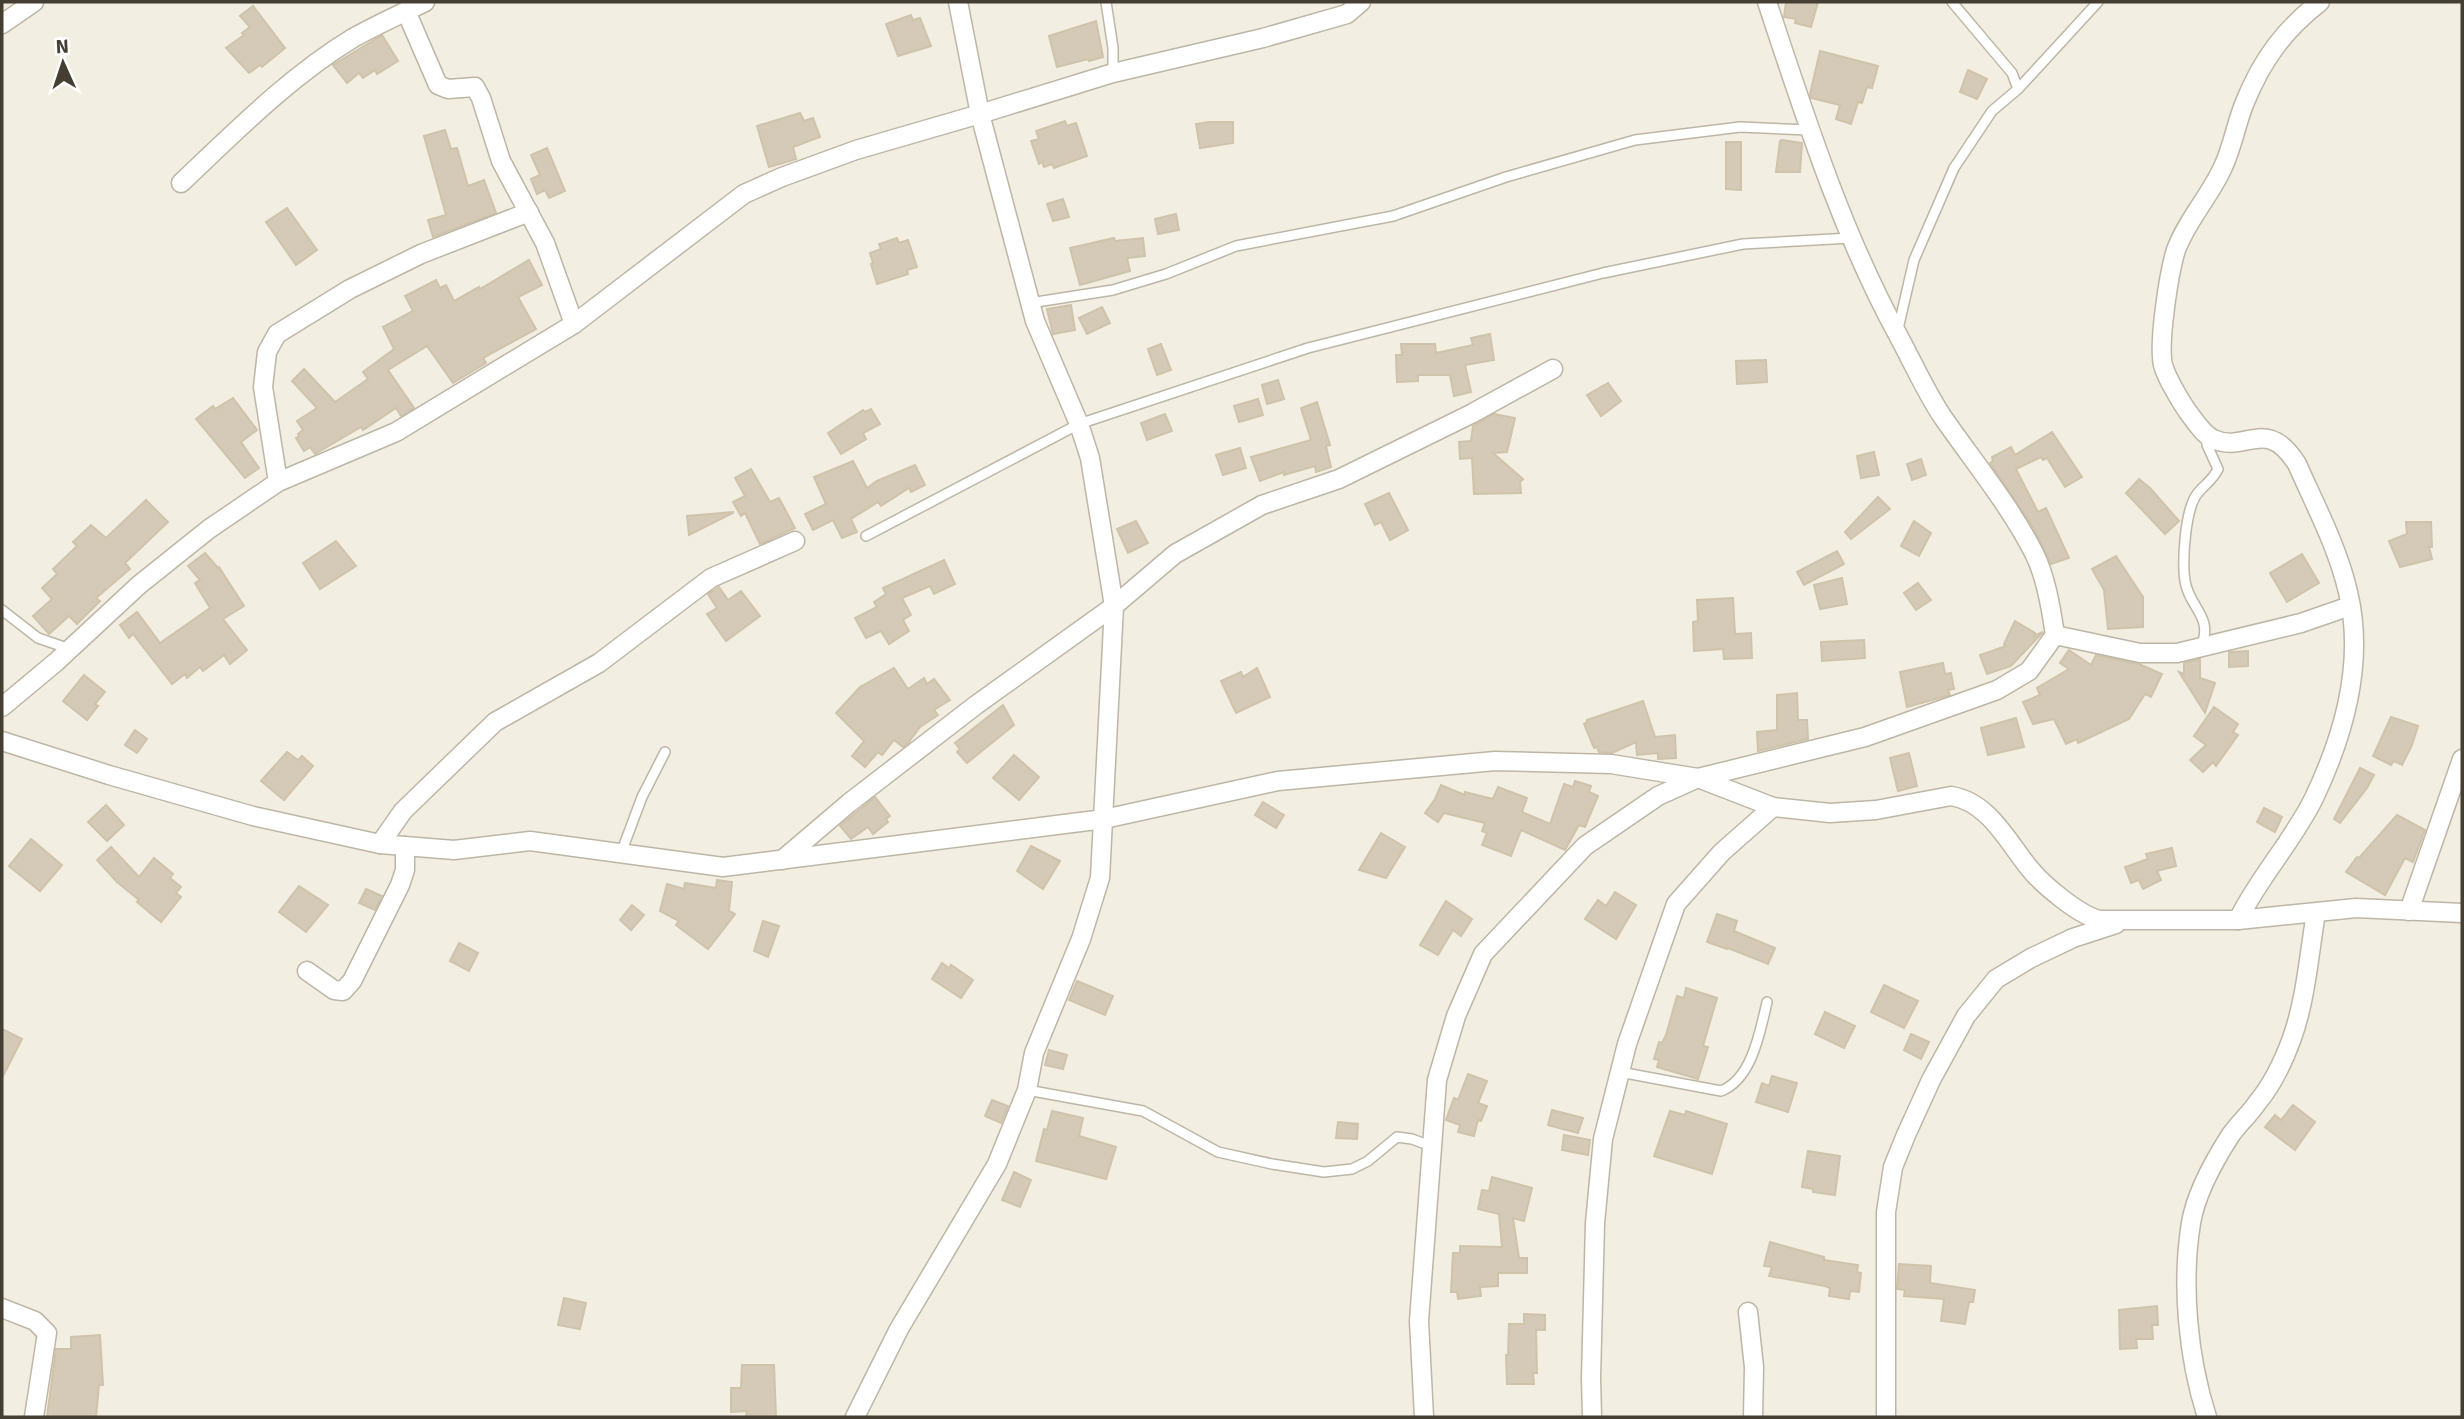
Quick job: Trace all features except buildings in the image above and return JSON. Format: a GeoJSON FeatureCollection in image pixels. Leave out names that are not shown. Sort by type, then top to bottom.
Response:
{"type":"FeatureCollection","features":[{"type":"Feature","properties":{"kind":"street"},"geometry":{"type":"LineString","coordinates":[[2,24],[34,2]]}},
{"type":"Feature","properties":{"kind":"street"},"geometry":{"type":"LineString","coordinates":[[181,183],[258,110],[313,65],[354,37],[425,2]]}},
{"type":"Feature","properties":{"kind":"street"},"geometry":{"type":"LineString","coordinates":[[855,1417],[900,1329],[997,1164],[1027,1090],[1034,1053],[1081,939],[1100,878],[1114,606],[1090,458],[1079,424],[1035,321],[980,114],[958,2]]}},
{"type":"Feature","properties":{"kind":"street"},"geometry":{"type":"LineString","coordinates":[[2,708],[139,585],[199,537],[278,482],[396,432],[574,324],[744,194],[856,150],[1113,73],[1263,38],[1347,14],[1361,2]]}},
{"type":"Feature","properties":{"kind":"street"},"geometry":{"type":"LineString","coordinates":[[1424,1417],[1419,1321],[1437,1080],[1456,1016],[1483,954],[1585,846],[1658,796],[1698,778],[1865,737],[1997,690],[2029,671],[2055,635],[2050,602],[2035,555],[1995,490],[1941,413],[1897,334],[1851,238],[1809,130],[1767,2]]}},
{"type":"Feature","properties":{"kind":"street"},"geometry":{"type":"LineString","coordinates":[[2238,920],[2250,894],[2313,799],[2336,742],[2352,688],[2355,631],[2337,558],[2297,464],[2288,450],[2276,441],[2253,438],[2231,442],[2216,440],[2207,435],[2187,410],[2163,366],[2162,325],[2176,250],[2197,208],[2222,171],[2244,104],[2266,57],[2300,18],[2320,2]]}},
{"type":"Feature","properties":{"kind":"street"},"geometry":{"type":"LineString","coordinates":[[406,11],[438,85],[448,89],[475,87],[501,161],[545,243],[574,324]]}},
{"type":"Feature","properties":{"kind":"street"},"geometry":{"type":"LineString","coordinates":[[278,482],[263,387],[268,352],[277,334],[350,289],[421,254],[529,212]]}},
{"type":"Feature","properties":{"kind":"street"},"geometry":{"type":"LineString","coordinates":[[782,860],[849,803],[975,705],[1114,606],[1175,554],[1262,505],[1339,479],[1471,414],[1553,369]]}},
{"type":"Feature","properties":{"kind":"street"},"geometry":{"type":"LineString","coordinates":[[380,844],[403,811],[495,722],[599,663],[711,578],[794,541]]}},
{"type":"Feature","properties":{"kind":"street"},"geometry":{"type":"LineString","coordinates":[[2055,635],[2140,653],[2177,653],[2301,623],[2350,606]]}},
{"type":"Feature","properties":{"kind":"street"},"geometry":{"type":"LineString","coordinates":[[2,741],[253,816],[380,844],[454,850],[530,841],[723,867],[1104,819],[1278,781],[1495,761],[1611,765],[1698,778],[1773,807],[1830,813],[1876,810],[1951,796],[1963,798],[1989,815],[2032,872],[2086,917],[2123,922],[2238,920],[2356,908],[2462,913]]}},
{"type":"Feature","properties":{"kind":"street"},"geometry":{"type":"LineString","coordinates":[[2409,911],[2462,759]]}},
{"type":"Feature","properties":{"kind":"street"},"geometry":{"type":"LineString","coordinates":[[1592,1417],[1595,1223],[1603,1139],[1620,1072],[1655,960],[1676,904],[1722,852],[1773,807]]}},
{"type":"Feature","properties":{"kind":"street"},"geometry":{"type":"LineString","coordinates":[[307,971],[334,990],[343,991],[352,981],[400,885],[405,870],[405,846]]}},
{"type":"Feature","properties":{"kind":"street"},"geometry":{"type":"LineString","coordinates":[[2207,1417],[2190,1345],[2188,1270],[2192,1221],[2205,1182],[2231,1135],[2259,1102],[2279,1068],[2292,1037],[2301,1005],[2316,913]]}},
{"type":"Feature","properties":{"kind":"street"},"geometry":{"type":"LineString","coordinates":[[1886,1417],[1886,1212],[1893,1167],[1931,1080],[1966,1016],[1996,979],[2073,938],[2123,922]]}},
{"type":"Feature","properties":{"kind":"street"},"geometry":{"type":"LineString","coordinates":[[2,1308],[35,1321],[47,1333],[34,1417]]}},
{"type":"Feature","properties":{"kind":"street"},"geometry":{"type":"LineString","coordinates":[[1748,1312],[1754,1367],[1752,1417]]}},
{"type":"Feature","properties":{"kind":"lane"},"geometry":{"type":"LineString","coordinates":[[1106,2],[1114,48],[1113,73]]}},
{"type":"Feature","properties":{"kind":"lane"},"geometry":{"type":"LineString","coordinates":[[1952,2],[2012,73],[2018,89]]}},
{"type":"Feature","properties":{"kind":"lane"},"geometry":{"type":"LineString","coordinates":[[1897,334],[1914,260],[1954,168],[1992,111],[2018,89],[2098,2]]}},
{"type":"Feature","properties":{"kind":"lane"},"geometry":{"type":"LineString","coordinates":[[1030,303],[1113,290],[1166,274],[1236,246],[1393,216],[1506,177],[1635,140],[1740,127],[1809,130]]}},
{"type":"Feature","properties":{"kind":"lane"},"geometry":{"type":"LineString","coordinates":[[866,536],[1079,424],[1308,348],[1603,273],[1743,244],[1851,238]]}},
{"type":"Feature","properties":{"kind":"lane"},"geometry":{"type":"LineString","coordinates":[[2201,648],[2206,635],[2205,622],[2185,582],[2184,555],[2186,530],[2194,499],[2218,470],[2207,445],[2207,435]]}},
{"type":"Feature","properties":{"kind":"lane"},"geometry":{"type":"LineString","coordinates":[[2,610],[38,638],[70,649]]}},
{"type":"Feature","properties":{"kind":"lane"},"geometry":{"type":"LineString","coordinates":[[621,853],[642,797],[665,752]]}},
{"type":"Feature","properties":{"kind":"lane"},"geometry":{"type":"LineString","coordinates":[[1620,1072],[1721,1091],[1733,1086],[1759,1035],[1767,1002]]}},
{"type":"Feature","properties":{"kind":"lane"},"geometry":{"type":"LineString","coordinates":[[1027,1090],[1116,1107],[1128,1106],[1143,1111],[1217,1152],[1324,1172],[1352,1169],[1368,1161],[1397,1137],[1433,1147]]}}]}
